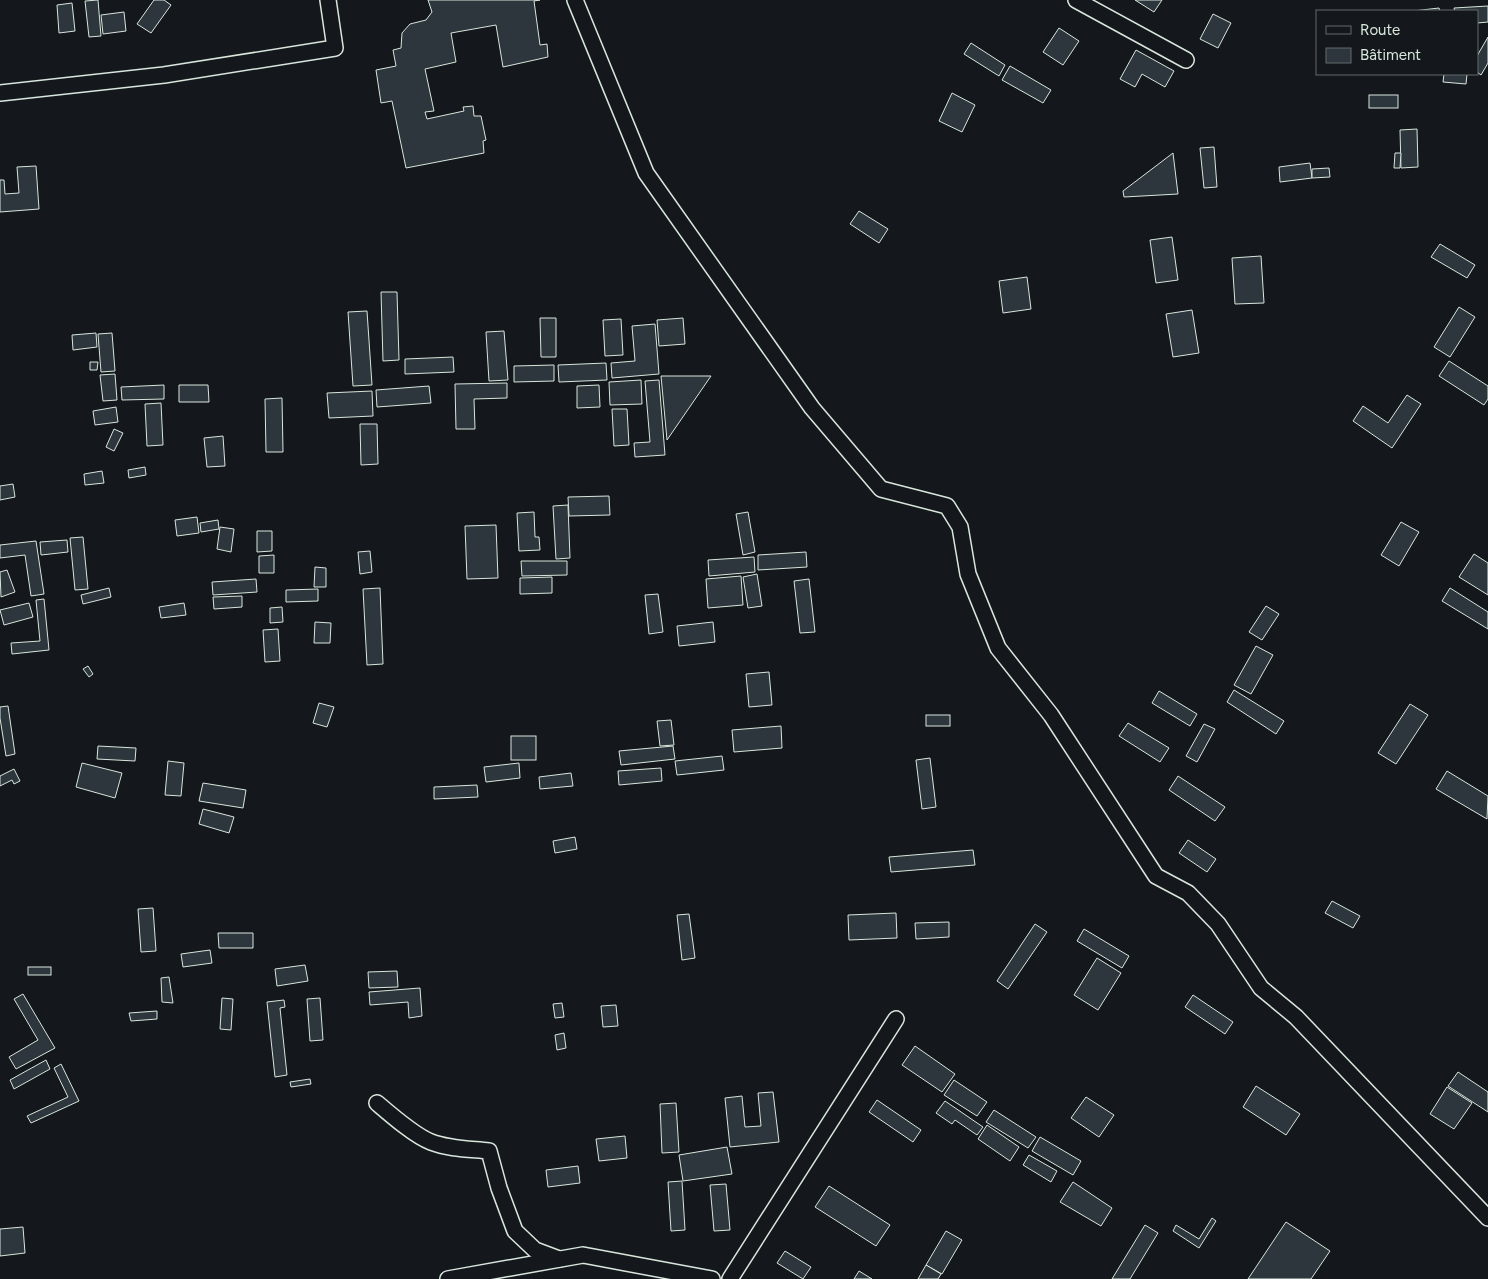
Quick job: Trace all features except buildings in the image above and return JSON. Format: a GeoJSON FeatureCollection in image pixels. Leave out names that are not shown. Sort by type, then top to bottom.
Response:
{"type":"FeatureCollection","features":[{"type":"Feature","properties":{"kind":"street"},"geometry":{"type":"LineString","coordinates":[[0,93],[164,74],[335,48],[328,0]]}},
{"type":"Feature","properties":{"kind":"street"},"geometry":{"type":"LineString","coordinates":[[575,0],[646,173],[812,408],[881,489],[947,506],[960,527],[968,574],[998,648],[1051,715],[1156,876],[1188,893],[1218,924],[1261,988],[1296,1017],[1488,1218]]}},
{"type":"Feature","properties":{"kind":"street"},"geometry":{"type":"LineString","coordinates":[[1076,0],[1186,60]]}},
{"type":"Feature","properties":{"kind":"street"},"geometry":{"type":"LineString","coordinates":[[730,1279],[896,1019]]}},
{"type":"Feature","properties":{"kind":"street"},"geometry":{"type":"LineString","coordinates":[[377,1103],[404,1125],[430,1142],[460,1149],[489,1151],[515,1231],[535,1250],[561,1259]]}},
{"type":"Feature","properties":{"kind":"street"},"geometry":{"type":"LineString","coordinates":[[448,1279],[583,1256],[712,1279]]}}]}
